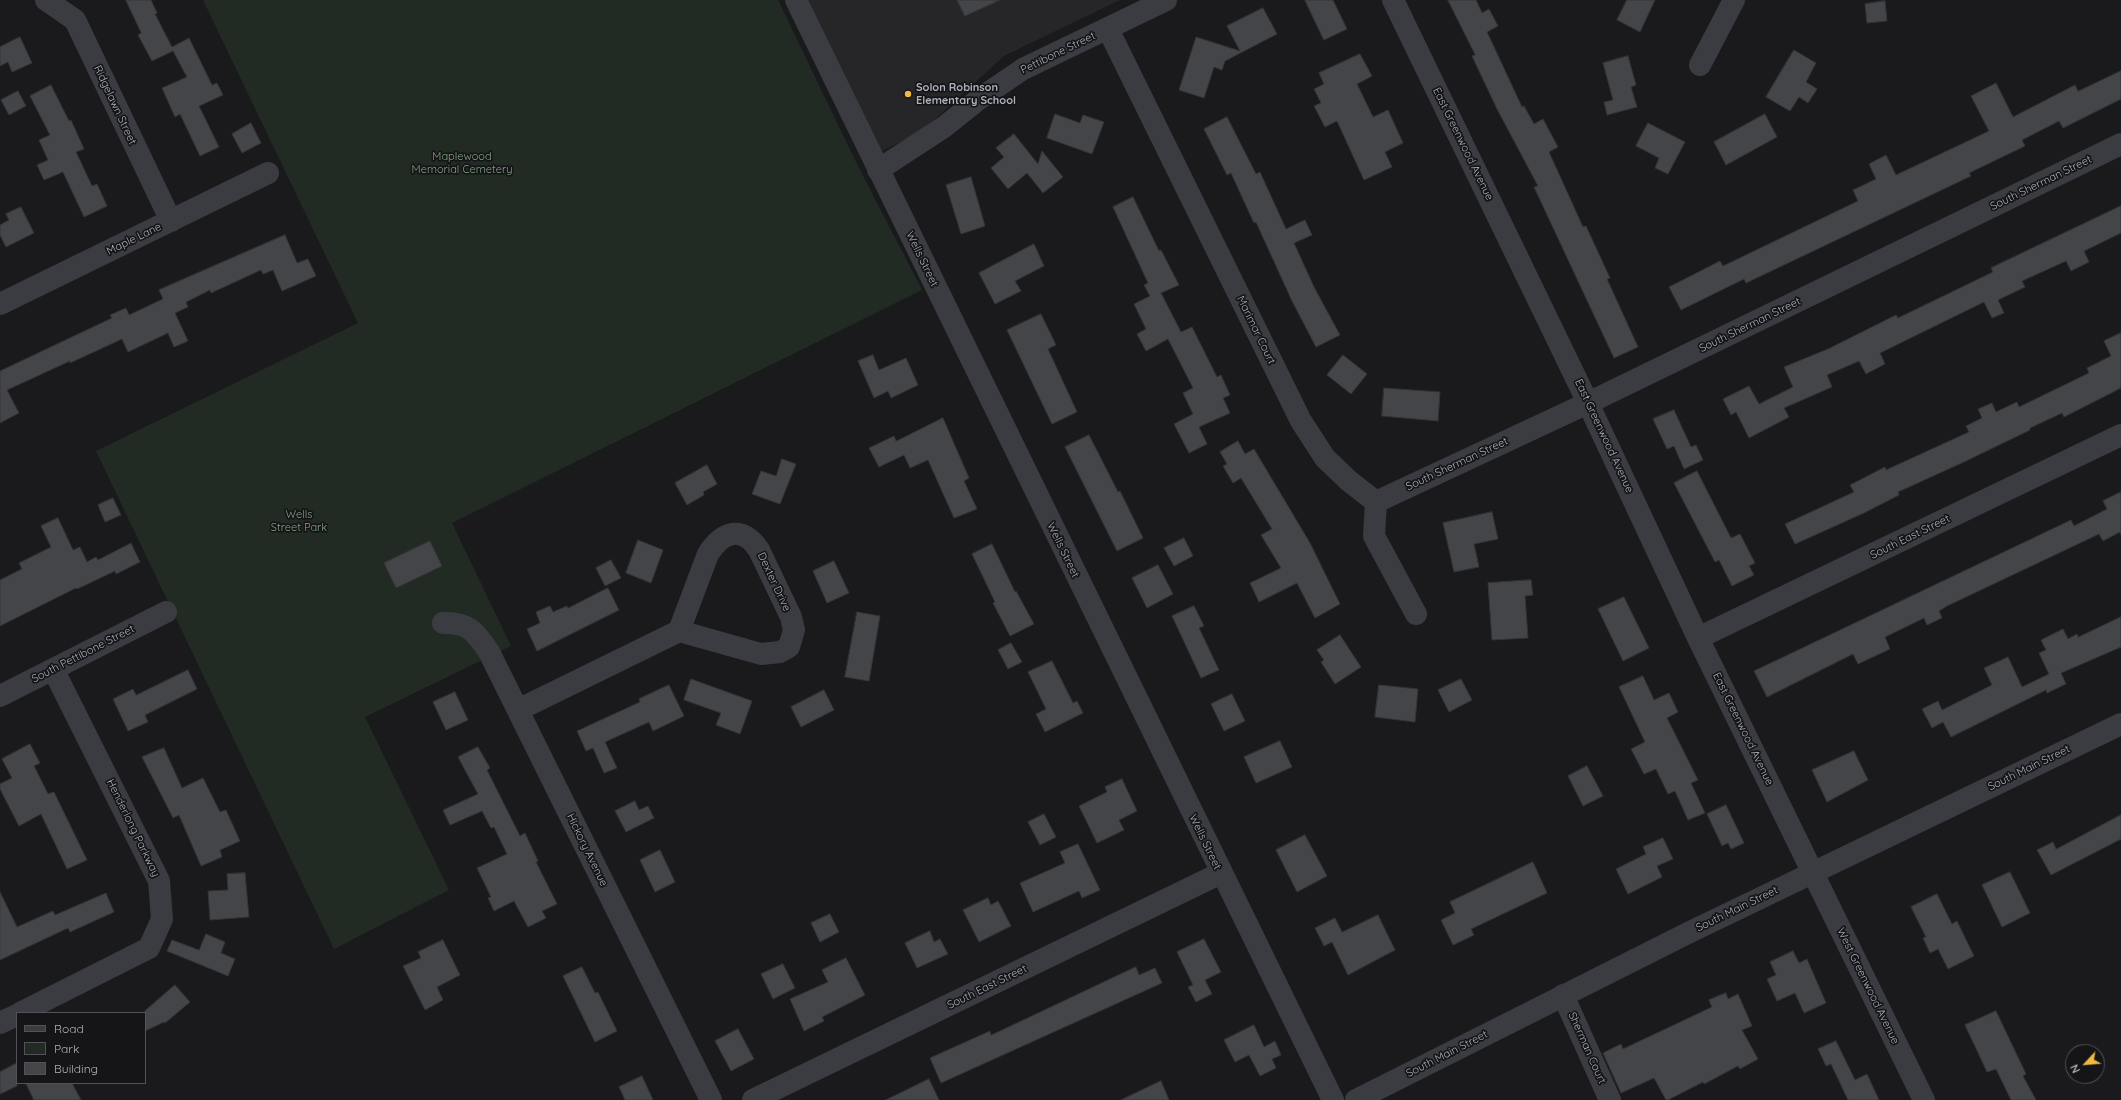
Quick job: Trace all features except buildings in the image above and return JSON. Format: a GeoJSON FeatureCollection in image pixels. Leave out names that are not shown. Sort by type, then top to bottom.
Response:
{"type":"FeatureCollection","features":[{"type":"Feature","properties":{"kind":"street","name":"Ridgelawn Street"},"geometry":{"type":"LineString","coordinates":[[46,0],[75,20],[171,221]]}},
{"type":"Feature","properties":{"kind":"street","name":"Wells Street"},"geometry":{"type":"LineString","coordinates":[[796,0],[1221,874],[1333,1100]]}},
{"type":"Feature","properties":{"kind":"street","name":"Pettibone Street"},"geometry":{"type":"LineString","coordinates":[[878,170],[944,127],[979,98],[1023,69],[1166,0]]}},
{"type":"Feature","properties":{"kind":"street","name":"East Greenwood Avenue"},"geometry":{"type":"LineString","coordinates":[[1394,0],[1588,403],[1698,638],[1813,873]]}},
{"type":"Feature","properties":{"kind":"street"},"geometry":{"type":"LineString","coordinates":[[1700,65],[1734,0]]}},
{"type":"Feature","properties":{"kind":"street","name":"Marimar Court"},"geometry":{"type":"LineString","coordinates":[[1108,29],[1301,421],[1325,458],[1349,481],[1376,502]]}},
{"type":"Feature","properties":{"kind":"street","name":"South Sherman Street"},"geometry":{"type":"LineString","coordinates":[[1376,502],[1588,403],[2121,144]]}},
{"type":"Feature","properties":{"kind":"street","name":"Maple Lane"},"geometry":{"type":"LineString","coordinates":[[0,304],[268,173]]}},
{"type":"Feature","properties":{"kind":"street","name":"South East Street"},"geometry":{"type":"LineString","coordinates":[[1698,638],[2121,435]]}},
{"type":"Feature","properties":{"kind":"street"},"geometry":{"type":"LineString","coordinates":[[1376,502],[1374,536],[1416,614]]}},
{"type":"Feature","properties":{"kind":"street","name":"Dexter Drive"},"geometry":{"type":"LineString","coordinates":[[732,534],[742,534],[752,540],[759,550],[791,617],[794,630],[789,647],[780,652],[761,654],[679,631],[708,554],[715,543],[722,537],[732,534]]}},
{"type":"Feature","properties":{"kind":"street","name":"South Pettibone Street"},"geometry":{"type":"LineString","coordinates":[[0,696],[166,612]]}},
{"type":"Feature","properties":{"kind":"street","name":"Hickory Avenue"},"geometry":{"type":"LineString","coordinates":[[443,623],[458,623],[472,630],[481,640],[518,710],[711,1100]]}},
{"type":"Feature","properties":{"kind":"street"},"geometry":{"type":"LineString","coordinates":[[518,710],[679,631]]}},
{"type":"Feature","properties":{"kind":"street","name":"Henderlong Parkway"},"geometry":{"type":"LineString","coordinates":[[22,1012],[149,948],[162,919],[159,881],[53,669]]}},
{"type":"Feature","properties":{"kind":"street","name":"South Main Street"},"geometry":{"type":"LineString","coordinates":[[1356,1100],[1563,995],[2121,724]]}},
{"type":"Feature","properties":{"kind":"street","name":"West Greenwood Avenue"},"geometry":{"type":"LineString","coordinates":[[1813,873],[1924,1100]]}},
{"type":"Feature","properties":{"kind":"street","name":"South East Street"},"geometry":{"type":"LineString","coordinates":[[753,1100],[1221,874]]}},
{"type":"Feature","properties":{"kind":"street","name":"Sherman Court"},"geometry":{"type":"LineString","coordinates":[[1563,995],[1610,1100]]}},
{"type":"Feature","properties":{"kind":"street"},"geometry":{"type":"LineString","coordinates":[[0,1023],[16,1015]]}},
{"type":"Feature","properties":{"kind":"shaded area","name":"Solon Robinson Elementary School"},"geometry":{"type":"Polygon","coordinates":[[[808,0],[1120,0],[1004,56],[921,132],[880,152],[808,0]]]}},
{"type":"Feature","properties":{"kind":"green space"},"geometry":{"type":"Polygon","coordinates":[[[203,0],[778,0],[855,160],[922,290],[452,523],[511,646],[365,717],[449,890],[334,949],[96,451],[358,323],[203,0]]]}},
{"type":"Feature","properties":{"kind":"place","name":"Solon Robinson Elementary School"},"geometry":{"type":"Point","coordinates":[908,94]}},
{"type":"Feature","properties":{"kind":"park label","name":"Maplewood Memorial Cemetery"},"geometry":{"type":"Point","coordinates":[462,163]}},
{"type":"Feature","properties":{"kind":"park label","name":"Wells Street Park"},"geometry":{"type":"Point","coordinates":[299,521]}}]}
